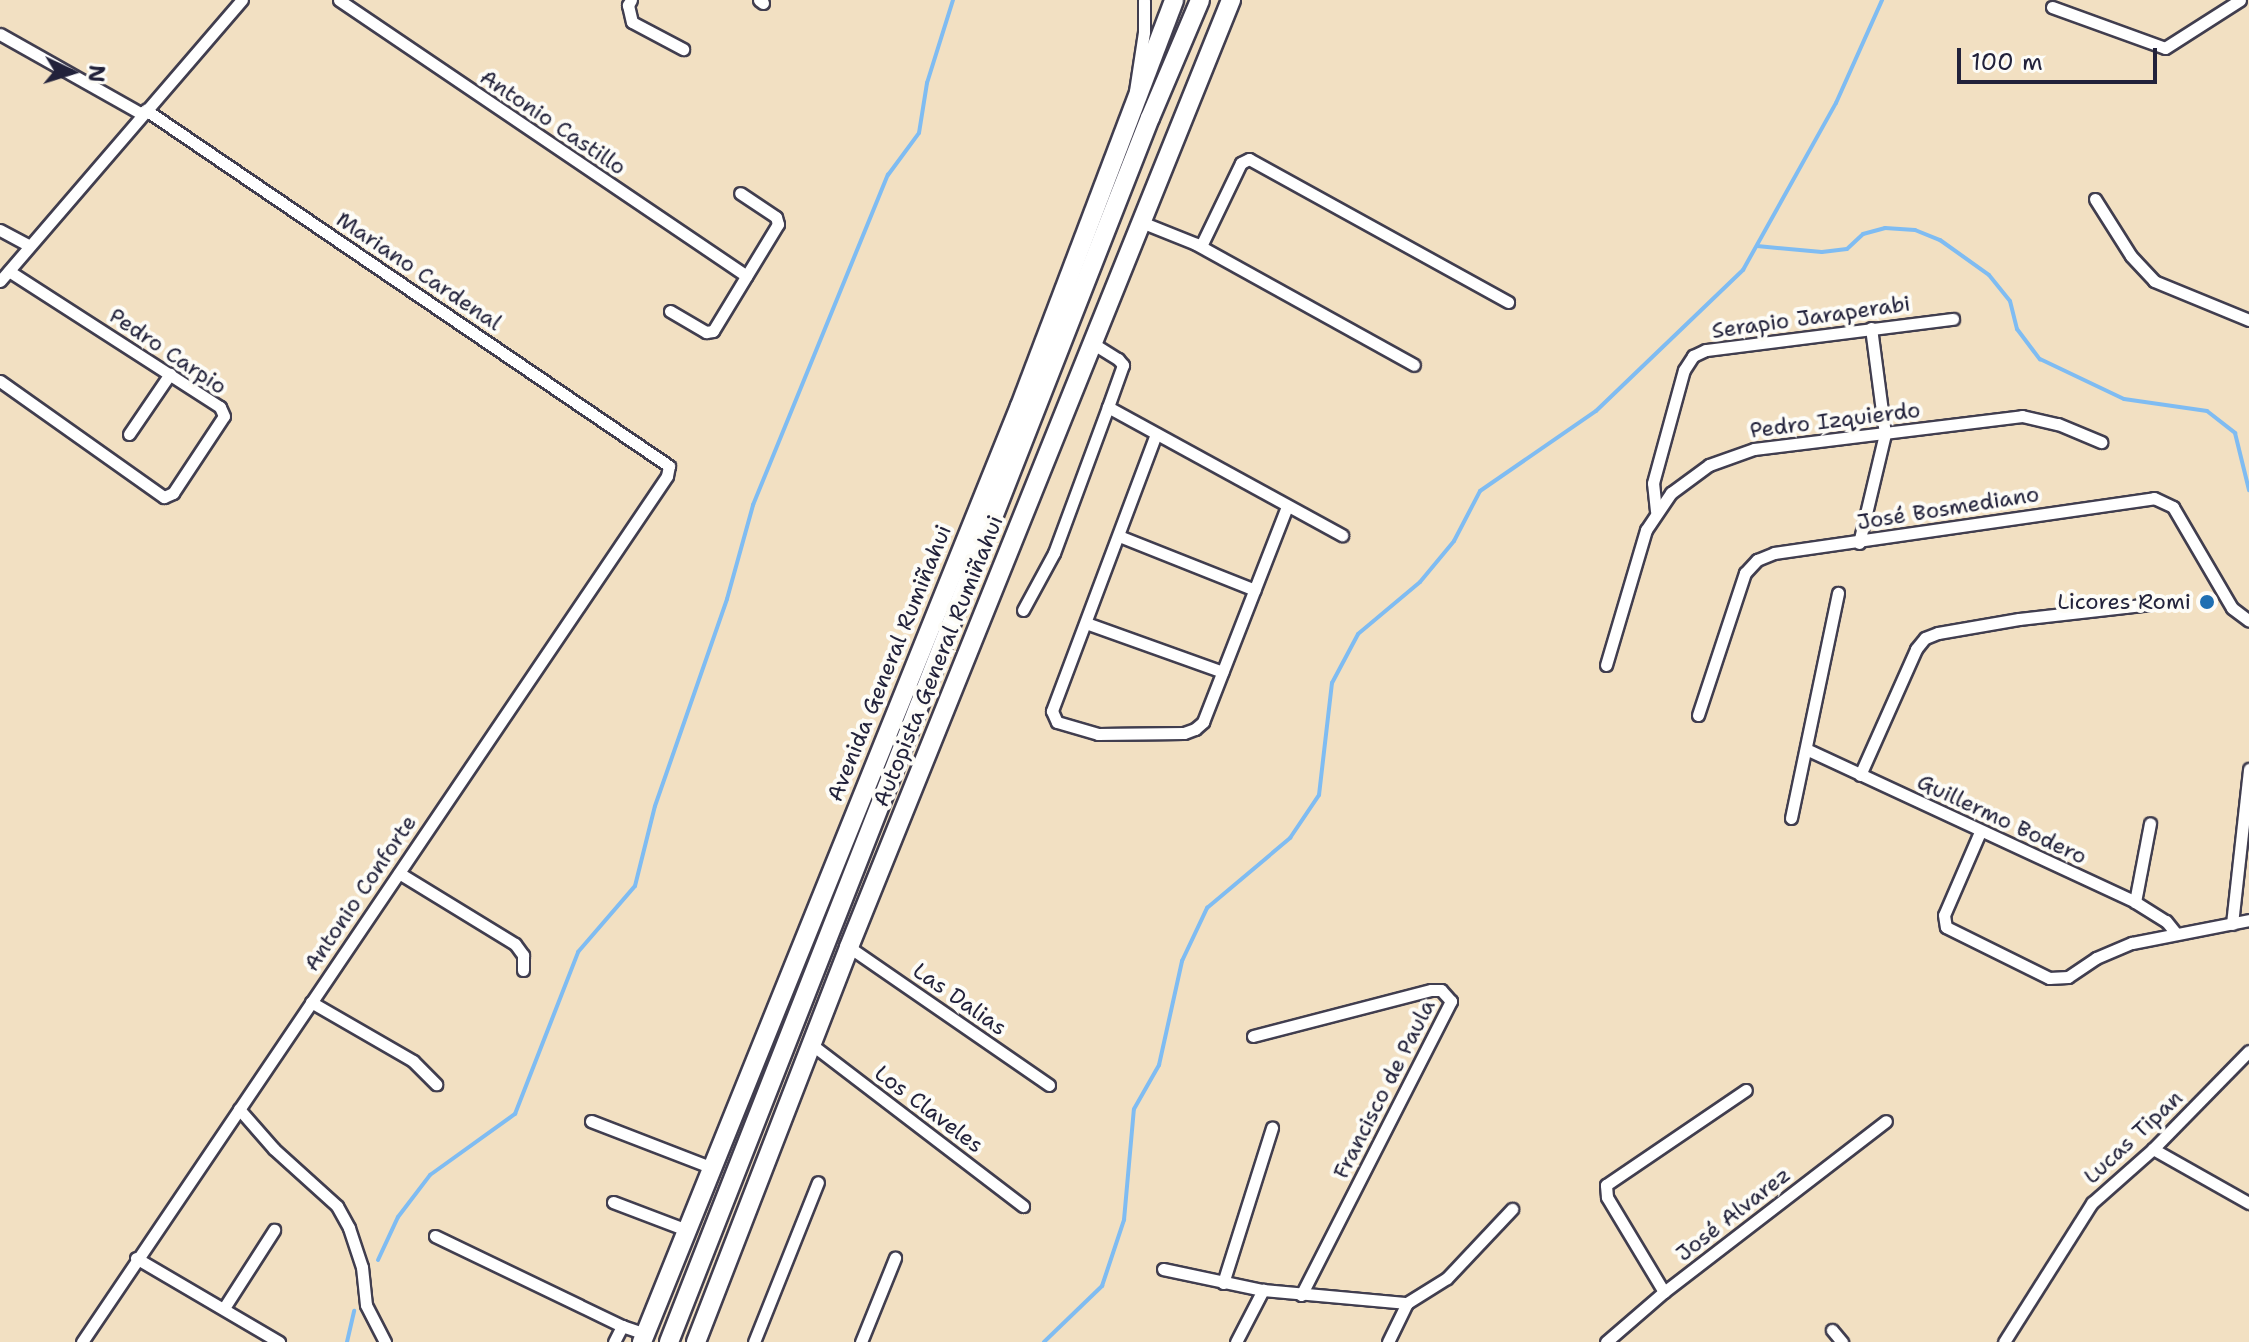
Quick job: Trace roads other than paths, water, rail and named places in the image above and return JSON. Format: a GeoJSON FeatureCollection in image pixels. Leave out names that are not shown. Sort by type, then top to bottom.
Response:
{"type":"FeatureCollection","features":[{"type":"Feature","properties":{"kind":"main road","name":"Avenida General Rumiñahui"},"geometry":{"type":"LineString","coordinates":[[644,1338],[684,1229],[1020,406],[1135,95],[1174,0]]}},
{"type":"Feature","properties":{"kind":"main road","name":"Autopista General Rumiñahui"},"geometry":{"type":"LineString","coordinates":[[669,1342],[1150,118],[1200,0]]}},
{"type":"Feature","properties":{"kind":"main road","name":"Autopista General Rumiñahui"},"geometry":{"type":"LineString","coordinates":[[699,1341],[849,947],[1231,0]]}},
{"type":"Feature","properties":{"kind":"street"},"geometry":{"type":"LineString","coordinates":[[0,281],[242,0]]}},
{"type":"Feature","properties":{"kind":"street","name":"Antonio Castillo"},"geometry":{"type":"LineString","coordinates":[[339,0],[746,276]]}},
{"type":"Feature","properties":{"kind":"street"},"geometry":{"type":"LineString","coordinates":[[631,0],[632,22],[683,49]]}},
{"type":"Feature","properties":{"kind":"street"},"geometry":{"type":"LineString","coordinates":[[1135,95],[1144,32],[1144,0]]}},
{"type":"Feature","properties":{"kind":"street"},"geometry":{"type":"LineString","coordinates":[[2052,7],[2165,48],[2240,0]]}},
{"type":"Feature","properties":{"kind":"street","name":"Mariano Cardenal"},"geometry":{"type":"LineString","coordinates":[[0,34],[144,112],[669,466]]}},
{"type":"Feature","properties":{"kind":"street"},"geometry":{"type":"LineString","coordinates":[[1201,246],[1241,163],[1249,159],[1508,302]]}},
{"type":"Feature","properties":{"kind":"street"},"geometry":{"type":"LineString","coordinates":[[670,311],[706,332],[713,331],[778,224],[776,217],[740,193]]}},
{"type":"Feature","properties":{"kind":"street"},"geometry":{"type":"LineString","coordinates":[[2095,199],[2131,256],[2154,281],[2249,320]]}},
{"type":"Feature","properties":{"kind":"street"},"geometry":{"type":"LineString","coordinates":[[1141,222],[1201,246],[1414,365]]}},
{"type":"Feature","properties":{"kind":"street"},"geometry":{"type":"LineString","coordinates":[[0,230],[28,245]]}},
{"type":"Feature","properties":{"kind":"street","name":"Pedro Carpio"},"geometry":{"type":"LineString","coordinates":[[0,381],[164,497],[173,493],[224,416],[220,407],[9,271]]}},
{"type":"Feature","properties":{"kind":"street","name":"Serapio Jaraperabi"},"geometry":{"type":"LineString","coordinates":[[1656,511],[1653,483],[1684,370],[1693,356],[1706,350],[1953,319]]}},
{"type":"Feature","properties":{"kind":"street"},"geometry":{"type":"LineString","coordinates":[[1859,543],[1885,434],[1871,328]]}},
{"type":"Feature","properties":{"kind":"street"},"geometry":{"type":"LineString","coordinates":[[1023,610],[1054,553],[1123,365],[1092,343]]}},
{"type":"Feature","properties":{"kind":"street"},"geometry":{"type":"LineString","coordinates":[[129,434],[170,374]]}},
{"type":"Feature","properties":{"kind":"street"},"geometry":{"type":"LineString","coordinates":[[1108,407],[1342,535]]}},
{"type":"Feature","properties":{"kind":"street","name":"Pedro Izquierdo"},"geometry":{"type":"LineString","coordinates":[[1606,665],[1646,530],[1671,493],[1709,465],[1754,449],[2022,416],[2058,424],[2101,442]]}},
{"type":"Feature","properties":{"kind":"street"},"geometry":{"type":"LineString","coordinates":[[1156,434],[1052,711],[1057,722],[1098,734],[1184,733],[1203,722],[1287,507]]}},
{"type":"Feature","properties":{"kind":"street","name":"Antonio Conforte"},"geometry":{"type":"LineString","coordinates":[[82,1342],[667,476],[669,466]]}},
{"type":"Feature","properties":{"kind":"street","name":"José Bosmediano"},"geometry":{"type":"LineString","coordinates":[[1698,715],[1745,573],[1774,553],[2154,498],[2173,507],[2232,608],[2249,621]]}},
{"type":"Feature","properties":{"kind":"street"},"geometry":{"type":"LineString","coordinates":[[1119,536],[1255,590]]}},
{"type":"Feature","properties":{"kind":"street"},"geometry":{"type":"LineString","coordinates":[[1791,818],[1838,593]]}},
{"type":"Feature","properties":{"kind":"street"},"geometry":{"type":"LineString","coordinates":[[1860,775],[1916,649],[1925,638],[2019,619],[2151,604]]}},
{"type":"Feature","properties":{"kind":"street"},"geometry":{"type":"LineString","coordinates":[[1086,623],[1223,672]]}},
{"type":"Feature","properties":{"kind":"street","name":"Guillermo Bodero"},"geometry":{"type":"LineString","coordinates":[[1806,749],[2135,902],[2166,921],[2175,932]]}},
{"type":"Feature","properties":{"kind":"street"},"geometry":{"type":"LineString","coordinates":[[2232,924],[2249,769]]}},
{"type":"Feature","properties":{"kind":"street"},"geometry":{"type":"LineString","coordinates":[[2135,902],[2150,823]]}},
{"type":"Feature","properties":{"kind":"street"},"geometry":{"type":"LineString","coordinates":[[1980,832],[1944,915],[1946,927],[2049,978],[2059,979],[2132,943],[2175,932],[2249,920]]}},
{"type":"Feature","properties":{"kind":"street"},"geometry":{"type":"LineString","coordinates":[[399,873],[515,944],[523,955],[523,970]]}},
{"type":"Feature","properties":{"kind":"street","name":"Las Dalias"},"geometry":{"type":"LineString","coordinates":[[849,947],[1049,1085]]}},
{"type":"Feature","properties":{"kind":"street","name":"Francisco de Paula"},"geometry":{"type":"LineString","coordinates":[[1253,1036],[1431,990],[1441,990],[1451,1001],[1301,1295]]}},
{"type":"Feature","properties":{"kind":"street"},"geometry":{"type":"LineString","coordinates":[[311,1002],[413,1061],[436,1084]]}},
{"type":"Feature","properties":{"kind":"street","name":"Los Claveles"},"geometry":{"type":"LineString","coordinates":[[811,1044],[1023,1206]]}},
{"type":"Feature","properties":{"kind":"street","name":"Lucas Tipan"},"geometry":{"type":"LineString","coordinates":[[2004,1342],[2092,1203],[2153,1149],[2249,1051]]}},
{"type":"Feature","properties":{"kind":"street"},"geometry":{"type":"LineString","coordinates":[[1664,1292],[1607,1197],[1606,1185],[1612,1177],[1746,1090]]}},
{"type":"Feature","properties":{"kind":"street"},"geometry":{"type":"LineString","coordinates":[[239,1109],[274,1149],[337,1206],[349,1228],[362,1267],[366,1305],[385,1342]]}},
{"type":"Feature","properties":{"kind":"street"},"geometry":{"type":"LineString","coordinates":[[591,1121],[710,1167]]}},
{"type":"Feature","properties":{"kind":"street","name":"José Alvarez"},"geometry":{"type":"LineString","coordinates":[[1606,1342],[1664,1292],[1886,1121]]}},
{"type":"Feature","properties":{"kind":"street"},"geometry":{"type":"LineString","coordinates":[[1223,1283],[1272,1128]]}},
{"type":"Feature","properties":{"kind":"street"},"geometry":{"type":"LineString","coordinates":[[2153,1149],[2249,1203]]}},
{"type":"Feature","properties":{"kind":"street"},"geometry":{"type":"LineString","coordinates":[[754,1342],[818,1182]]}},
{"type":"Feature","properties":{"kind":"street"},"geometry":{"type":"LineString","coordinates":[[613,1202],[684,1229]]}},
{"type":"Feature","properties":{"kind":"street"},"geometry":{"type":"LineString","coordinates":[[1388,1342],[1407,1303],[1447,1278],[1512,1209]]}},
{"type":"Feature","properties":{"kind":"street"},"geometry":{"type":"LineString","coordinates":[[224,1308],[274,1230]]}},
{"type":"Feature","properties":{"kind":"street"},"geometry":{"type":"LineString","coordinates":[[435,1236],[644,1338]]}},
{"type":"Feature","properties":{"kind":"street"},"geometry":{"type":"LineString","coordinates":[[136,1258],[278,1342]]}},
{"type":"Feature","properties":{"kind":"street"},"geometry":{"type":"LineString","coordinates":[[861,1342],[895,1258]]}},
{"type":"Feature","properties":{"kind":"street"},"geometry":{"type":"LineString","coordinates":[[1163,1269],[1263,1290],[1407,1303]]}},
{"type":"Feature","properties":{"kind":"street"},"geometry":{"type":"LineString","coordinates":[[1236,1342],[1263,1290]]}},
{"type":"Feature","properties":{"kind":"street"},"geometry":{"type":"LineString","coordinates":[[614,1342],[622,1326]]}},
{"type":"Feature","properties":{"kind":"street"},"geometry":{"type":"LineString","coordinates":[[1832,1330],[1842,1342]]}},
{"type":"Feature","properties":{"kind":"waterway"},"geometry":{"type":"LineString","coordinates":[[378,1260],[398,1217],[430,1175],[515,1114],[578,952],[635,886],[655,806],[727,599],[753,505],[888,175],[919,133],[927,83],[953,0]]}},
{"type":"Feature","properties":{"kind":"waterway"},"geometry":{"type":"LineString","coordinates":[[1044,1342],[1102,1286],[1124,1220],[1134,1109],[1159,1065],[1182,961],[1207,908],[1290,838],[1319,795],[1332,683],[1358,634],[1420,582],[1454,541],[1480,491],[1596,411],[1743,270],[1836,103],[1882,0]]}},
{"type":"Feature","properties":{"kind":"waterway"},"geometry":{"type":"LineString","coordinates":[[1757,246],[1822,252],[1847,249],[1863,234],[1885,228],[1915,230],[1940,240],[1989,275],[2010,301],[2017,329],[2040,359],[2124,399],[2207,411],[2235,433],[2249,490]]}},
{"type":"Feature","properties":{"kind":"waterway"},"geometry":{"type":"LineString","coordinates":[[347,1342],[354,1311]]}},
{"type":"Feature","properties":{"kind":"place","name":"Licores Romi"},"geometry":{"type":"Point","coordinates":[2207,602]}}]}
